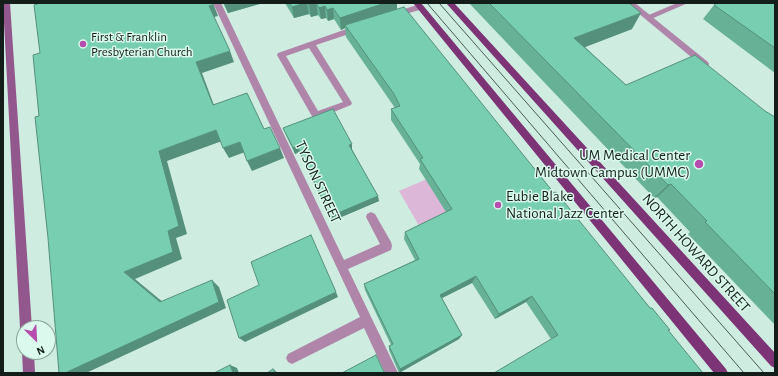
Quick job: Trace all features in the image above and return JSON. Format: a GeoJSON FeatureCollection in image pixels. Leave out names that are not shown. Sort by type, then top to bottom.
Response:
{"type":"FeatureCollection","features":[{"type":"Feature","properties":{"kind":"main road","name":"NORTH HOWARD STREET"},"geometry":{"type":"LineString","coordinates":[[450,3],[775,362]]}},
{"type":"Feature","properties":{"kind":"main road"},"geometry":{"type":"LineString","coordinates":[[418,5],[722,373]]}},
{"type":"Feature","properties":{"kind":"street","name":"TYSON STREET"},"geometry":{"type":"LineString","coordinates":[[218,3],[392,373]]}},
{"type":"Feature","properties":{"kind":"street"},"geometry":{"type":"LineString","coordinates":[[630,3],[714,72]]}},
{"type":"Feature","properties":{"kind":"street"},"geometry":{"type":"LineString","coordinates":[[648,17],[684,3]]}},
{"type":"Feature","properties":{"kind":"street"},"geometry":{"type":"LineString","coordinates":[[7,4],[26,320]]}},
{"type":"Feature","properties":{"kind":"street"},"geometry":{"type":"LineString","coordinates":[[384,19],[418,5]]}},
{"type":"Feature","properties":{"kind":"street"},"geometry":{"type":"LineString","coordinates":[[311,44],[348,103],[316,116],[281,55],[311,44],[370,24]]}},
{"type":"Feature","properties":{"kind":"street"},"geometry":{"type":"LineString","coordinates":[[342,266],[387,246],[371,217]]}},
{"type":"Feature","properties":{"kind":"street"},"geometry":{"type":"LineString","coordinates":[[292,358],[367,320]]}},
{"type":"Feature","properties":{"kind":"street"},"geometry":{"type":"LineString","coordinates":[[28,360],[29,373]]}},
{"type":"Feature","properties":{"kind":"shaded area"},"geometry":{"type":"Polygon","coordinates":[[[462,164],[450,217],[422,231],[399,191],[462,164]]]}},
{"type":"Feature","properties":{"kind":"building"},"geometry":{"type":"Polygon","coordinates":[[[40,3],[212,3],[213,5],[209,6],[230,51],[196,62],[213,105],[247,93],[264,129],[270,127],[280,148],[247,161],[240,142],[223,148],[216,130],[159,151],[179,226],[168,231],[173,252],[124,272],[160,302],[212,280],[219,302],[65,373],[59,373],[56,320],[55,320],[48,238],[35,117],[39,116],[33,55],[40,53],[34,5],[40,3]]]}},
{"type":"Feature","properties":{"kind":"building"},"geometry":{"type":"Polygon","coordinates":[[[289,3],[305,3],[292,7],[289,3]]]}},
{"type":"Feature","properties":{"kind":"building"},"geometry":{"type":"Polygon","coordinates":[[[316,3],[385,3],[340,18],[333,8],[327,10],[325,6],[319,8],[316,3]]]}},
{"type":"Feature","properties":{"kind":"building"},"geometry":{"type":"Polygon","coordinates":[[[489,3],[629,3],[641,13],[574,38],[626,85],[695,55],[765,111],[775,117],[775,294],[705,222],[707,221],[671,184],[668,185],[489,3]]]}},
{"type":"Feature","properties":{"kind":"building"},"geometry":{"type":"Polygon","coordinates":[[[717,3],[775,3],[775,48],[714,5],[717,3]]]}},
{"type":"Feature","properties":{"kind":"building"},"geometry":{"type":"Polygon","coordinates":[[[404,7],[554,193],[556,192],[650,308],[652,308],[670,330],[668,330],[703,373],[494,373],[558,335],[532,296],[499,314],[476,276],[440,295],[462,335],[400,369],[389,346],[393,344],[364,284],[419,259],[405,232],[452,209],[420,159],[423,158],[391,109],[400,106],[394,94],[345,25],[404,7]]]}},
{"type":"Feature","properties":{"kind":"building"},"geometry":{"type":"Polygon","coordinates":[[[333,109],[352,144],[349,145],[378,196],[331,216],[297,146],[293,148],[283,128],[333,109]]]}},
{"type":"Feature","properties":{"kind":"building"},"geometry":{"type":"Polygon","coordinates":[[[311,235],[336,292],[239,338],[227,300],[259,285],[251,262],[311,235]]]}},
{"type":"Feature","properties":{"kind":"building"},"geometry":{"type":"Polygon","coordinates":[[[376,355],[384,372],[395,373],[342,373],[376,355]]]}},
{"type":"Feature","properties":{"kind":"building"},"geometry":{"type":"Polygon","coordinates":[[[230,365],[233,373],[214,373],[230,365]]]}},
{"type":"Feature","properties":{"kind":"building"},"geometry":{"type":"Polygon","coordinates":[[[273,369],[275,373],[267,373],[273,369]]]}},
{"type":"Feature","properties":{"kind":"tram line"},"geometry":{"type":"LineString","coordinates":[[427,3],[744,373]]}},
{"type":"Feature","properties":{"kind":"tram line"},"geometry":{"type":"LineString","coordinates":[[439,3],[764,373]]}},
{"type":"Feature","properties":{"kind":"place","name":"First & Franklin Presbyterian Church"},"geometry":{"type":"Point","coordinates":[83,44]}},
{"type":"Feature","properties":{"kind":"place","name":"UM Medical Center Midtown Campus (UMMC)"},"geometry":{"type":"Point","coordinates":[699,164]}},
{"type":"Feature","properties":{"kind":"place","name":"Eubie Blake National Jazz Center"},"geometry":{"type":"Point","coordinates":[498,205]}}]}
